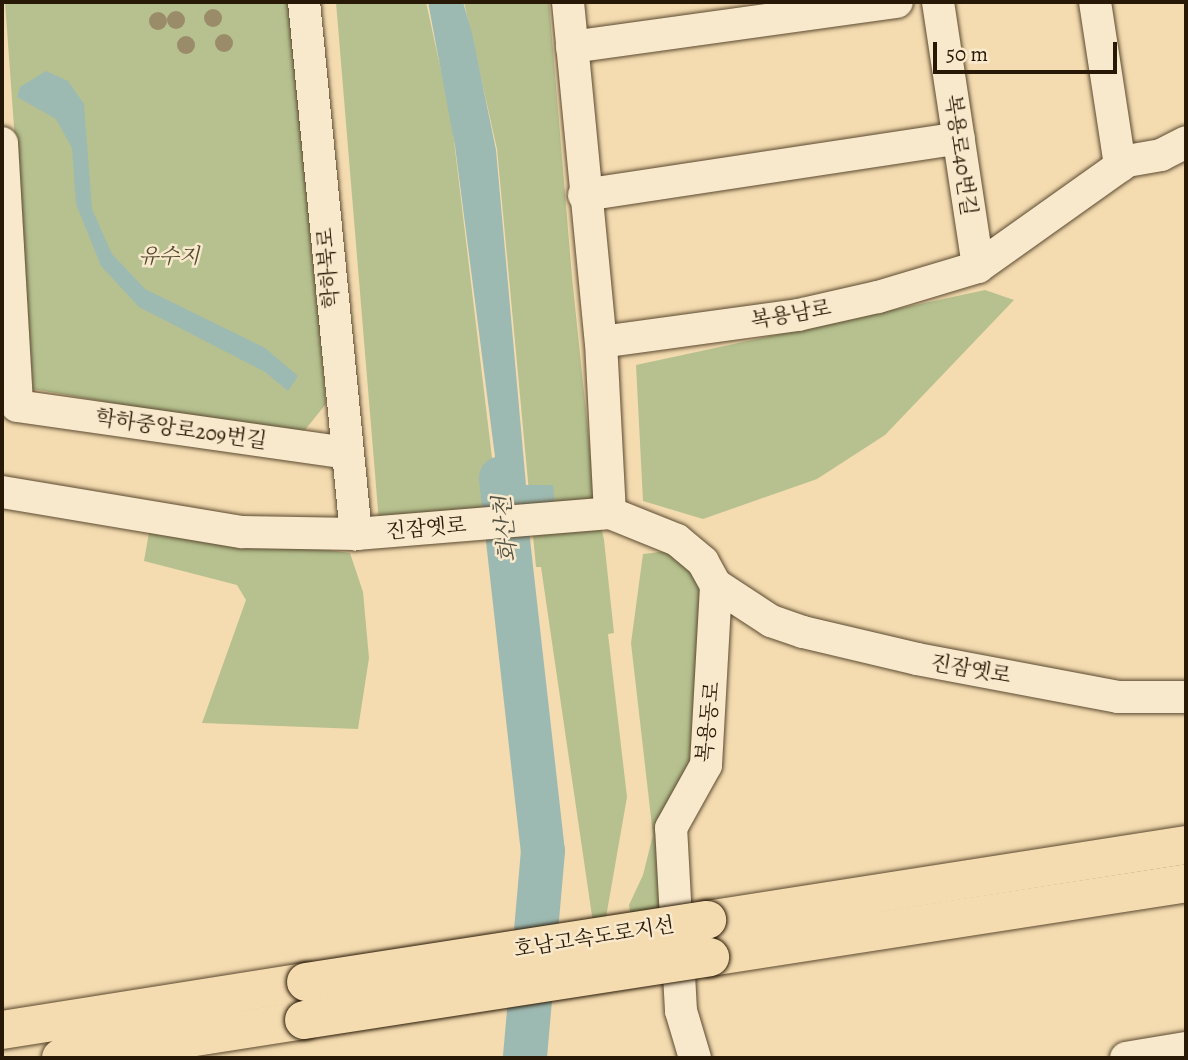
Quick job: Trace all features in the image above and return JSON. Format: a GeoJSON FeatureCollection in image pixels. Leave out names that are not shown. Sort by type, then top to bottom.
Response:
{"type":"FeatureCollection","features":[{"type":"Feature","properties":{"kind":"highway","name":"호남고속도로지선"},"geometry":{"type":"LineString","coordinates":[[2,1030],[1186,845]]}},
{"type":"Feature","properties":{"kind":"highway","name":"호남고속도로지선"},"geometry":{"type":"LineString","coordinates":[[61,1058],[1186,883]]}},
{"type":"Feature","properties":{"kind":"street","name":"학하북로"},"geometry":{"type":"LineString","coordinates":[[304,2],[345,453],[370,532]]}},
{"type":"Feature","properties":{"kind":"street"},"geometry":{"type":"LineString","coordinates":[[568,2],[584,195],[601,342],[603,513]]}},
{"type":"Feature","properties":{"kind":"street"},"geometry":{"type":"LineString","coordinates":[[572,47],[897,2]]}},
{"type":"Feature","properties":{"kind":"street","name":"복용로40번길"},"geometry":{"type":"LineString","coordinates":[[939,2],[978,267]]}},
{"type":"Feature","properties":{"kind":"street"},"geometry":{"type":"LineString","coordinates":[[1095,2],[1120,166]]}},
{"type":"Feature","properties":{"kind":"street"},"geometry":{"type":"LineString","coordinates":[[584,195],[959,138]]}},
{"type":"Feature","properties":{"kind":"street","name":"복용남로"},"geometry":{"type":"LineString","coordinates":[[601,342],[798,315],[878,297],[978,267],[1120,166],[1186,142]]}},
{"type":"Feature","properties":{"kind":"street","name":"학하중앙로209번길"},"geometry":{"type":"LineString","coordinates":[[2,143],[17,405],[345,453]]}},
{"type":"Feature","properties":{"kind":"street","name":"진잠옛로"},"geometry":{"type":"LineString","coordinates":[[2,492],[242,532],[370,532],[603,513],[677,540],[703,562],[716,585],[771,621],[863,648],[1118,697],[1186,697]]}},
{"type":"Feature","properties":{"kind":"street","name":"복용동로"},"geometry":{"type":"LineString","coordinates":[[695,1058],[681,1011],[671,828],[706,765],[716,585]]}},
{"type":"Feature","properties":{"kind":"street"},"geometry":{"type":"LineString","coordinates":[[1126,1058],[1186,1048]]}},
{"type":"Feature","properties":{"kind":"green space","name":"유수지"},"geometry":{"type":"Polygon","coordinates":[[[5,2],[295,2],[326,404],[300,436],[33,389],[5,2]]]}},
{"type":"Feature","properties":{"kind":"green space"},"geometry":{"type":"Polygon","coordinates":[[[336,2],[426,2],[451,116],[498,508],[379,522],[336,2]]]}},
{"type":"Feature","properties":{"kind":"green space"},"geometry":{"type":"Polygon","coordinates":[[[464,2],[549,2],[572,277],[595,498],[604,540],[614,633],[608,634],[627,797],[605,923],[593,923],[541,567],[536,567],[497,149],[464,2]]]}},
{"type":"Feature","properties":{"kind":"green space"},"geometry":{"type":"Polygon","coordinates":[[[985,290],[1014,300],[885,435],[817,479],[703,519],[643,501],[636,365],[985,290]]]}},
{"type":"Feature","properties":{"kind":"green space"},"geometry":{"type":"Polygon","coordinates":[[[150,527],[350,553],[363,592],[369,658],[358,729],[202,723],[246,600],[237,585],[144,561],[150,527]]]}},
{"type":"Feature","properties":{"kind":"green space"},"geometry":{"type":"Polygon","coordinates":[[[668,551],[705,586],[696,764],[664,913],[631,918],[629,905],[643,875],[653,835],[631,643],[643,554],[668,551]]]}},
{"type":"Feature","properties":{"kind":"water"},"geometry":{"type":"Polygon","coordinates":[[[428,2],[463,2],[472,33],[496,150],[526,485],[553,485],[555,504],[502,511],[455,146],[428,2]]]}},
{"type":"Feature","properties":{"kind":"water"},"geometry":{"type":"Polygon","coordinates":[[[46,71],[68,81],[84,104],[92,209],[112,254],[145,289],[265,348],[298,376],[288,391],[265,372],[139,307],[101,266],[76,204],[72,148],[56,119],[17,97],[20,87],[46,71]]]}},
{"type":"Feature","properties":{"kind":"waterway","name":"화산천"},"geometry":{"type":"LineString","coordinates":[[501,478],[543,851],[525,1058]]}}]}
